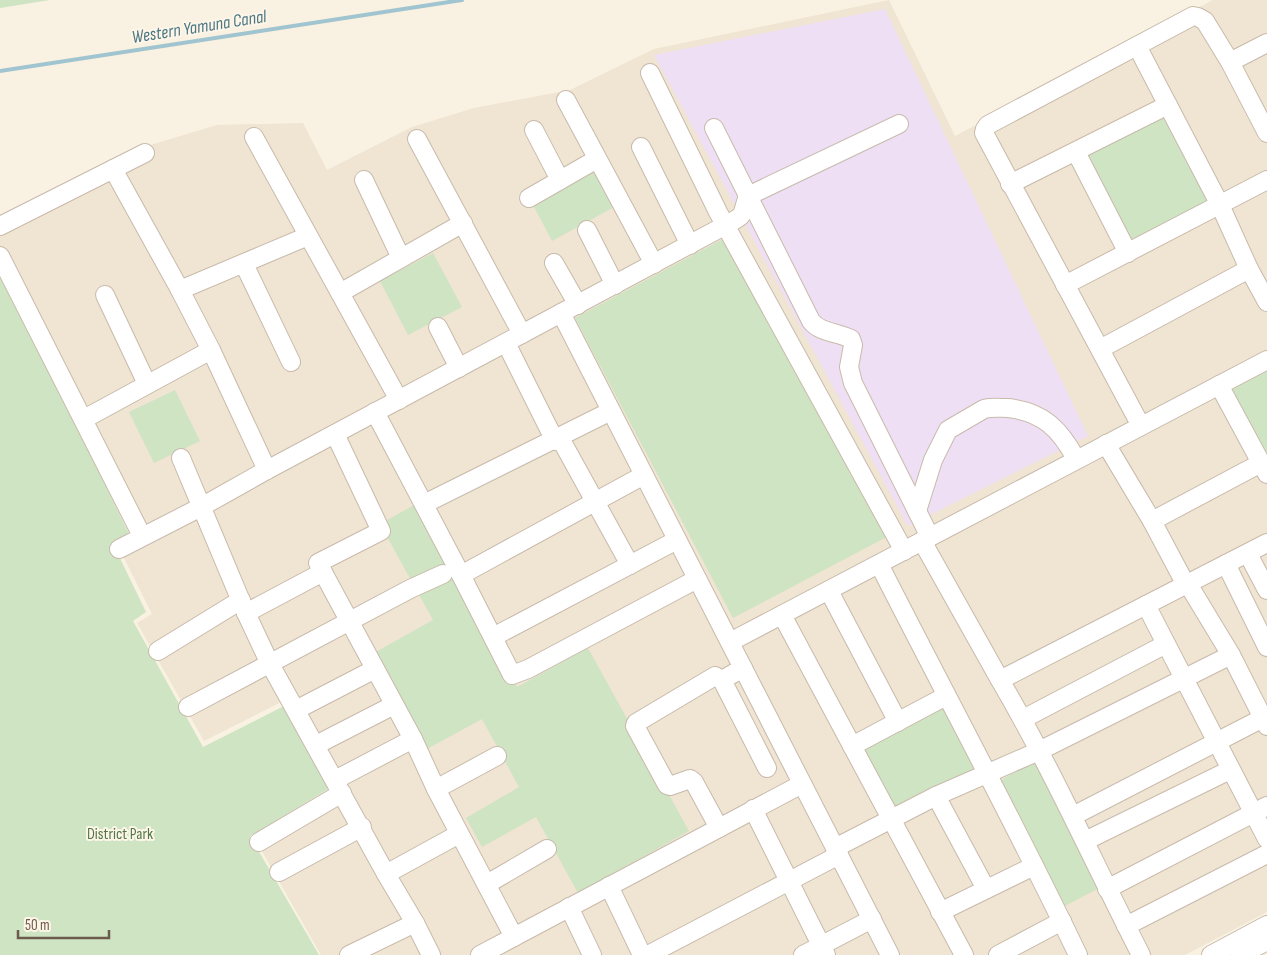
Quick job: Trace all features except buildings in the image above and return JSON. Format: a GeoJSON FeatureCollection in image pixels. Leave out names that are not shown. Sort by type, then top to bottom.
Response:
{"type":"FeatureCollection","features":[{"type":"Feature","properties":{"kind":"street"},"geometry":{"type":"LineString","coordinates":[[1141,426],[1010,184],[984,133],[986,128],[1193,16],[1205,20],[1265,125]]}},
{"type":"Feature","properties":{"kind":"street"},"geometry":{"type":"LineString","coordinates":[[1230,62],[1267,43]]}},
{"type":"Feature","properties":{"kind":"street"},"geometry":{"type":"LineString","coordinates":[[1137,46],[1220,205],[1267,302]]}},
{"type":"Feature","properties":{"kind":"street"},"geometry":{"type":"LineString","coordinates":[[650,73],[726,226],[904,551]]}},
{"type":"Feature","properties":{"kind":"street"},"geometry":{"type":"LineString","coordinates":[[566,100],[654,264]]}},
{"type":"Feature","properties":{"kind":"street"},"geometry":{"type":"LineString","coordinates":[[1010,184],[1168,105]]}},
{"type":"Feature","properties":{"kind":"street"},"geometry":{"type":"LineString","coordinates":[[119,549],[726,226],[741,217],[748,196],[899,124]]}},
{"type":"Feature","properties":{"kind":"street"},"geometry":{"type":"LineString","coordinates":[[714,128],[811,321],[818,328],[851,339],[853,345],[849,367],[853,384],[917,510],[926,539],[1000,680],[1023,719],[1141,955]]}},
{"type":"Feature","properties":{"kind":"street"},"geometry":{"type":"LineString","coordinates":[[534,130],[560,180]]}},
{"type":"Feature","properties":{"kind":"street"},"geometry":{"type":"LineString","coordinates":[[254,137],[398,400]]}},
{"type":"Feature","properties":{"kind":"street"},"geometry":{"type":"LineString","coordinates":[[417,139],[522,334]]}},
{"type":"Feature","properties":{"kind":"street"},"geometry":{"type":"LineString","coordinates":[[641,147],[690,245]]}},
{"type":"Feature","properties":{"kind":"street"},"geometry":{"type":"LineString","coordinates":[[0,226],[146,152]]}},
{"type":"Feature","properties":{"kind":"street"},"geometry":{"type":"LineString","coordinates":[[1076,152],[1128,253]]}},
{"type":"Feature","properties":{"kind":"street"},"geometry":{"type":"LineString","coordinates":[[529,198],[597,159]]}},
{"type":"Feature","properties":{"kind":"street"},"geometry":{"type":"LineString","coordinates":[[113,169],[211,350],[267,470]]}},
{"type":"Feature","properties":{"kind":"street"},"geometry":{"type":"LineString","coordinates":[[364,180],[400,258]]}},
{"type":"Feature","properties":{"kind":"street"},"geometry":{"type":"LineString","coordinates":[[1065,285],[1267,180]]}},
{"type":"Feature","properties":{"kind":"street"},"geometry":{"type":"LineString","coordinates":[[340,293],[463,223]]}},
{"type":"Feature","properties":{"kind":"street"},"geometry":{"type":"LineString","coordinates":[[587,230],[615,285]]}},
{"type":"Feature","properties":{"kind":"street"},"geometry":{"type":"LineString","coordinates":[[180,290],[308,236]]}},
{"type":"Feature","properties":{"kind":"street"},"geometry":{"type":"LineString","coordinates":[[0,256],[142,536]]}},
{"type":"Feature","properties":{"kind":"street"},"geometry":{"type":"LineString","coordinates":[[554,263],[578,305]]}},
{"type":"Feature","properties":{"kind":"street"},"geometry":{"type":"LineString","coordinates":[[244,264],[291,362]]}},
{"type":"Feature","properties":{"kind":"street"},"geometry":{"type":"LineString","coordinates":[[1100,349],[1250,269]]}},
{"type":"Feature","properties":{"kind":"street"},"geometry":{"type":"LineString","coordinates":[[105,295],[146,384]]}},
{"type":"Feature","properties":{"kind":"street"},"geometry":{"type":"LineString","coordinates":[[561,313],[890,955]]}},
{"type":"Feature","properties":{"kind":"street"},"geometry":{"type":"LineString","coordinates":[[438,327],[459,368]]}},
{"type":"Feature","properties":{"kind":"street"},"geometry":{"type":"LineString","coordinates":[[506,342],[557,439],[630,565]]}},
{"type":"Feature","properties":{"kind":"street"},"geometry":{"type":"LineString","coordinates":[[84,419],[211,350]]}},
{"type":"Feature","properties":{"kind":"street"},"geometry":{"type":"LineString","coordinates":[[730,642],[830,591],[1076,459],[1267,361]]}},
{"type":"Feature","properties":{"kind":"street"},"geometry":{"type":"LineString","coordinates":[[1152,521],[1264,468],[1219,385]]}},
{"type":"Feature","properties":{"kind":"street"},"geometry":{"type":"LineString","coordinates":[[917,510],[934,460],[948,430],[990,407],[1019,410],[1040,417],[1057,430],[1067,441],[1076,459]]}},
{"type":"Feature","properties":{"kind":"street"},"geometry":{"type":"LineString","coordinates":[[375,412],[512,676],[697,579]]}},
{"type":"Feature","properties":{"kind":"street"},"geometry":{"type":"LineString","coordinates":[[424,504],[611,412]]}},
{"type":"Feature","properties":{"kind":"street"},"geometry":{"type":"LineString","coordinates":[[335,434],[380,531],[318,563],[412,738],[459,834],[514,937]]}},
{"type":"Feature","properties":{"kind":"street"},"geometry":{"type":"LineString","coordinates":[[1073,816],[1265,718],[1231,655],[1187,584],[1106,444]]}},
{"type":"Feature","properties":{"kind":"street"},"geometry":{"type":"LineString","coordinates":[[181,458],[270,664],[362,827],[431,955]]}},
{"type":"Feature","properties":{"kind":"street"},"geometry":{"type":"LineString","coordinates":[[461,575],[644,475]]}},
{"type":"Feature","properties":{"kind":"street"},"geometry":{"type":"LineString","coordinates":[[493,637],[677,540]]}},
{"type":"Feature","properties":{"kind":"street"},"geometry":{"type":"LineString","coordinates":[[1000,680],[1267,543]]}},
{"type":"Feature","properties":{"kind":"street"},"geometry":{"type":"LineString","coordinates":[[1248,554],[1267,590]]}},
{"type":"Feature","properties":{"kind":"street"},"geometry":{"type":"LineString","coordinates":[[879,564],[988,774],[1078,955]]}},
{"type":"Feature","properties":{"kind":"street"},"geometry":{"type":"LineString","coordinates":[[1226,564],[1267,647]]}},
{"type":"Feature","properties":{"kind":"street"},"geometry":{"type":"LineString","coordinates":[[158,651],[244,606],[323,572]]}},
{"type":"Feature","properties":{"kind":"street"},"geometry":{"type":"LineString","coordinates":[[188,707],[410,589],[443,574]]}},
{"type":"Feature","properties":{"kind":"street"},"geometry":{"type":"LineString","coordinates":[[830,591],[898,722]]}},
{"type":"Feature","properties":{"kind":"street"},"geometry":{"type":"LineString","coordinates":[[1146,605],[1218,742],[1230,770],[1260,810],[1267,839]]}},
{"type":"Feature","properties":{"kind":"street"},"geometry":{"type":"LineString","coordinates":[[782,615],[964,955]]}},
{"type":"Feature","properties":{"kind":"street"},"geometry":{"type":"LineString","coordinates":[[1023,719],[1166,644]]}},
{"type":"Feature","properties":{"kind":"street"},"geometry":{"type":"LineString","coordinates":[[648,955],[789,882],[891,819],[936,796],[1039,751],[1231,655]]}},
{"type":"Feature","properties":{"kind":"street"},"geometry":{"type":"LineString","coordinates":[[722,680],[743,668]]}},
{"type":"Feature","properties":{"kind":"street"},"geometry":{"type":"LineString","coordinates":[[296,710],[375,669]]}},
{"type":"Feature","properties":{"kind":"street"},"geometry":{"type":"LineString","coordinates":[[718,828],[694,782],[690,779],[667,785],[635,726],[636,723],[716,676],[722,680],[768,768]]}},
{"type":"Feature","properties":{"kind":"street"},"geometry":{"type":"LineString","coordinates":[[852,746],[946,696]]}},
{"type":"Feature","properties":{"kind":"street"},"geometry":{"type":"LineString","coordinates":[[316,745],[394,705]]}},
{"type":"Feature","properties":{"kind":"street"},"geometry":{"type":"LineString","coordinates":[[259,842],[412,738]]}},
{"type":"Feature","properties":{"kind":"street"},"geometry":{"type":"LineString","coordinates":[[436,789],[497,756]]}},
{"type":"Feature","properties":{"kind":"street"},"geometry":{"type":"LineString","coordinates":[[1085,841],[1230,770]]}},
{"type":"Feature","properties":{"kind":"street"},"geometry":{"type":"LineString","coordinates":[[480,955],[802,784]]}},
{"type":"Feature","properties":{"kind":"street"},"geometry":{"type":"LineString","coordinates":[[936,796],[986,889]]}},
{"type":"Feature","properties":{"kind":"street"},"geometry":{"type":"LineString","coordinates":[[754,810],[824,950]]}},
{"type":"Feature","properties":{"kind":"street"},"geometry":{"type":"LineString","coordinates":[[1107,889],[1260,810]]}},
{"type":"Feature","properties":{"kind":"street"},"geometry":{"type":"LineString","coordinates":[[279,872],[362,827]]}},
{"type":"Feature","properties":{"kind":"street"},"geometry":{"type":"LineString","coordinates":[[386,874],[459,834]]}},
{"type":"Feature","properties":{"kind":"street"},"geometry":{"type":"LineString","coordinates":[[487,884],[547,849]]}},
{"type":"Feature","properties":{"kind":"street"},"geometry":{"type":"LineString","coordinates":[[1126,926],[1267,854]]}},
{"type":"Feature","properties":{"kind":"street"},"geometry":{"type":"LineString","coordinates":[[940,912],[1034,866]]}},
{"type":"Feature","properties":{"kind":"street"},"geometry":{"type":"LineString","coordinates":[[609,886],[642,955]]}},
{"type":"Feature","properties":{"kind":"street"},"geometry":{"type":"LineString","coordinates":[[569,908],[592,955]]}},
{"type":"Feature","properties":{"kind":"street"},"geometry":{"type":"LineString","coordinates":[[803,955],[824,950],[872,919]]}},
{"type":"Feature","properties":{"kind":"street"},"geometry":{"type":"LineString","coordinates":[[998,955],[1016,951],[1062,922]]}},
{"type":"Feature","properties":{"kind":"street"},"geometry":{"type":"LineString","coordinates":[[349,955],[415,923]]}},
{"type":"Feature","properties":{"kind":"street"},"geometry":{"type":"LineString","coordinates":[[1211,955],[1267,925]]}},
{"type":"Feature","properties":{"kind":"street"},"geometry":{"type":"LineString","coordinates":[[1240,955],[1267,941]]}},
{"type":"Feature","properties":{"kind":"shaded area"},"geometry":{"type":"Polygon","coordinates":[[[889,0],[955,136],[1213,0],[1267,0],[1267,912],[1185,955],[321,955],[255,839],[340,787],[291,697],[204,741],[137,623],[152,614],[120,550],[136,541],[0,263],[0,222],[147,146],[217,125],[303,123],[327,170],[412,127],[474,108],[570,90],[654,49],[889,0]]]}},
{"type":"Feature","properties":{"kind":"shaded area"},"geometry":{"type":"Polygon","coordinates":[[[885,9],[1088,436],[908,526],[654,55],[885,9]]]}},
{"type":"Feature","properties":{"kind":"green space"},"geometry":{"type":"Polygon","coordinates":[[[0,0],[50,0],[0,8],[0,0]]]}},
{"type":"Feature","properties":{"kind":"green space"},"geometry":{"type":"Polygon","coordinates":[[[1164,112],[1211,203],[1130,245],[1083,153],[1164,112]]]}},
{"type":"Feature","properties":{"kind":"green space"},"geometry":{"type":"Polygon","coordinates":[[[596,166],[616,206],[552,241],[531,201],[596,166]]]}},
{"type":"Feature","properties":{"kind":"green space"},"geometry":{"type":"Polygon","coordinates":[[[738,231],[896,532],[733,618],[575,318],[738,231]]]}},
{"type":"Feature","properties":{"kind":"green space"},"geometry":{"type":"Polygon","coordinates":[[[433,253],[462,307],[408,335],[380,281],[433,253]]]}},
{"type":"Feature","properties":{"kind":"green space","name":"District Park"},"geometry":{"type":"Polygon","coordinates":[[[0,270],[132,540],[115,548],[146,612],[133,621],[203,747],[290,703],[335,785],[250,836],[319,955],[0,955],[0,270]]]}},
{"type":"Feature","properties":{"kind":"green space"},"geometry":{"type":"Polygon","coordinates":[[[1267,370],[1267,463],[1227,390],[1267,370]]]}},
{"type":"Feature","properties":{"kind":"green space"},"geometry":{"type":"Polygon","coordinates":[[[175,390],[200,441],[154,463],[129,412],[175,390]]]}},
{"type":"Feature","properties":{"kind":"green space"},"geometry":{"type":"Polygon","coordinates":[[[416,504],[517,687],[588,648],[689,831],[578,893],[536,817],[482,847],[466,818],[519,787],[482,719],[427,749],[374,653],[433,620],[380,524],[416,504]]]}},
{"type":"Feature","properties":{"kind":"green space"},"geometry":{"type":"Polygon","coordinates":[[[944,702],[978,769],[894,813],[859,747],[944,702]]]}},
{"type":"Feature","properties":{"kind":"green space"},"geometry":{"type":"Polygon","coordinates":[[[1037,760],[1103,886],[1063,907],[997,782],[1037,760]]]}},
{"type":"Feature","properties":{"kind":"waterway","name":"Western Yamuna Canal"},"geometry":{"type":"LineString","coordinates":[[0,71],[462,0]]}}]}
